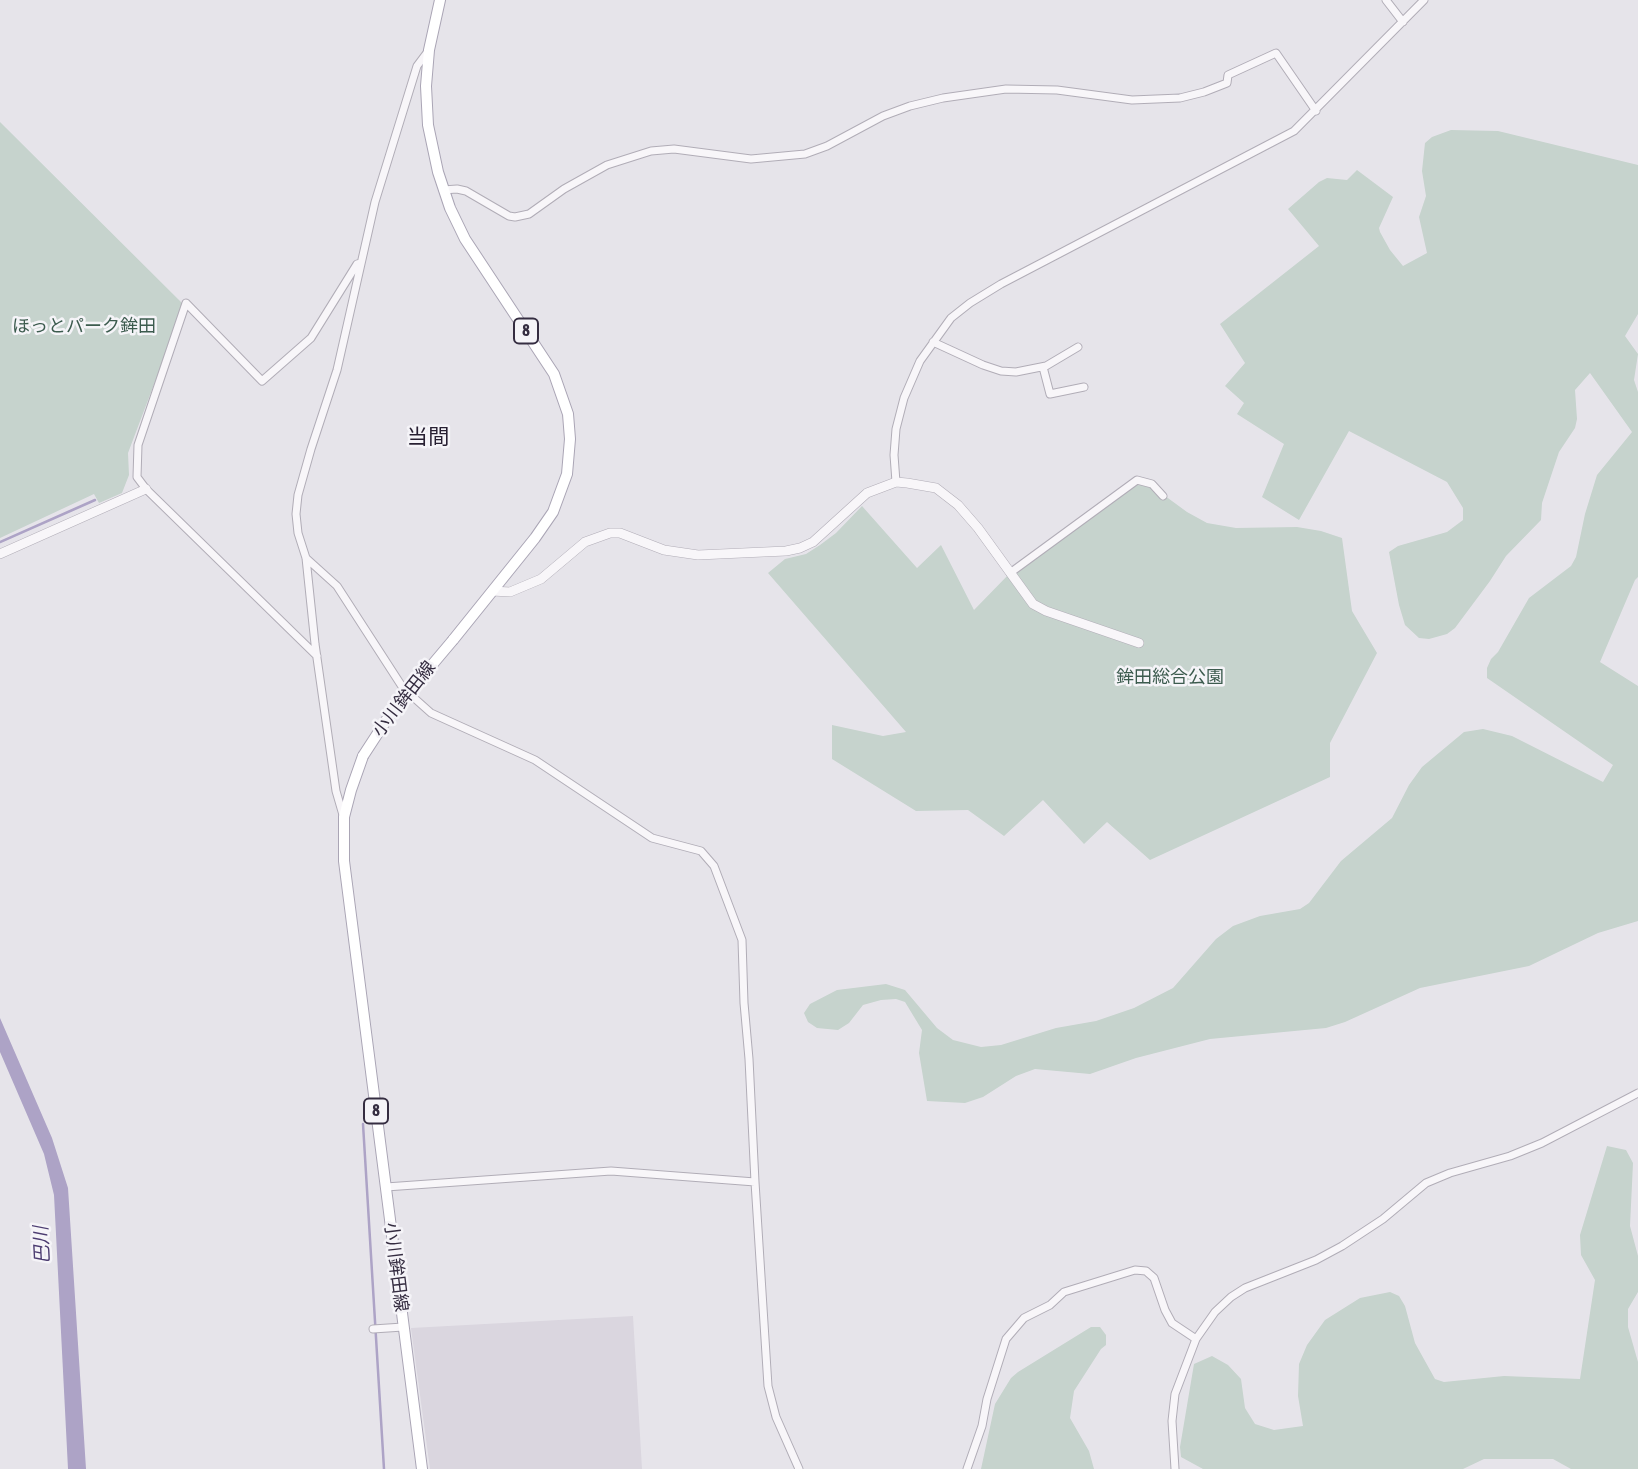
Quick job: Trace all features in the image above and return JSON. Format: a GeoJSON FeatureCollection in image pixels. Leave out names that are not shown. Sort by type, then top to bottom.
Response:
{"type":"FeatureCollection","features":[{"type":"Feature","properties":{"kind":"main road","name":"小川鉾田線"},"geometry":{"type":"LineString","coordinates":[[422,1469],[344,861],[344,817],[363,756],[388,716],[536,538],[560,499],[569,461],[570,426],[564,401],[548,364],[465,239],[443,190],[428,125],[426,86],[429,50],[440,0]]}},
{"type":"Feature","properties":{"kind":"street"},"geometry":{"type":"LineString","coordinates":[[1385,0],[1403,22]]}},
{"type":"Feature","properties":{"kind":"street"},"geometry":{"type":"LineString","coordinates":[[896,482],[894,454],[899,413],[915,369],[951,318],[983,295],[1294,131],[1424,0]]}},
{"type":"Feature","properties":{"kind":"street"},"geometry":{"type":"LineString","coordinates":[[344,817],[336,791],[306,558],[296,523],[298,495],[316,430],[337,370],[375,202],[417,66],[429,50]]}},
{"type":"Feature","properties":{"kind":"street"},"geometry":{"type":"LineString","coordinates":[[443,190],[466,191],[515,217],[529,214],[564,189],[607,165],[651,151],[674,149],[758,160],[805,154],[910,106],[943,98],[1006,89],[1057,90],[1142,101],[1180,98],[1227,83],[1228,75],[1276,53],[1316,111]]}},
{"type":"Feature","properties":{"kind":"street"},"geometry":{"type":"LineString","coordinates":[[317,656],[146,489],[138,477],[138,446],[186,303],[262,381],[311,338],[357,264],[361,263]]}},
{"type":"Feature","properties":{"kind":"street"},"geometry":{"type":"LineString","coordinates":[[933,342],[1002,371],[1016,372],[1043,367],[1078,347]]}},
{"type":"Feature","properties":{"kind":"street"},"geometry":{"type":"LineString","coordinates":[[1043,367],[1050,394],[1084,387]]}},
{"type":"Feature","properties":{"kind":"street"},"geometry":{"type":"LineString","coordinates":[[1010,573],[1137,480],[1152,484],[1163,496]]}},
{"type":"Feature","properties":{"kind":"street"},"geometry":{"type":"LineString","coordinates":[[492,591],[510,592],[525,586],[556,568],[585,541],[610,533],[620,533],[664,550],[698,555],[800,548],[813,542],[867,493],[896,482],[936,488],[947,496],[967,514],[1024,593],[1040,607],[1139,643]]}},
{"type":"Feature","properties":{"kind":"street"},"geometry":{"type":"LineString","coordinates":[[0,554],[146,489]]}},
{"type":"Feature","properties":{"kind":"street"},"geometry":{"type":"LineString","coordinates":[[306,558],[337,586],[403,688],[430,712],[536,760],[652,838],[701,851],[714,866],[742,940],[768,1386],[776,1417],[799,1469]]}},
{"type":"Feature","properties":{"kind":"street"},"geometry":{"type":"LineString","coordinates":[[1175,1469],[1172,1421],[1175,1394],[1196,1339],[1215,1312],[1231,1297],[1245,1288],[1316,1260],[1342,1246],[1383,1219],[1426,1183],[1542,1143],[1638,1093]]}},
{"type":"Feature","properties":{"kind":"street"},"geometry":{"type":"LineString","coordinates":[[386,1187],[611,1171],[755,1182]]}},
{"type":"Feature","properties":{"kind":"street"},"geometry":{"type":"LineString","coordinates":[[967,1469],[1006,1339],[1021,1321],[1050,1305],[1064,1292],[1135,1270],[1146,1271],[1154,1278],[1172,1323],[1196,1339]]}},
{"type":"Feature","properties":{"kind":"street"},"geometry":{"type":"LineString","coordinates":[[376,1329],[403,1327]]}},
{"type":"Feature","properties":{"kind":"shaded area"},"geometry":{"type":"Polygon","coordinates":[[[0,1018],[52,1138],[68,1188],[86,1469],[68,1469],[54,1195],[44,1154],[0,1052],[0,1018]]]}},
{"type":"Feature","properties":{"kind":"shaded area"},"geometry":{"type":"Polygon","coordinates":[[[633,1316],[642,1469],[430,1469],[411,1328],[633,1316]]]}},
{"type":"Feature","properties":{"kind":"green space","name":"ほっとパーク鉾田"},"geometry":{"type":"Polygon","coordinates":[[[0,122],[184,305],[128,453],[129,475],[122,493],[99,503],[94,494],[0,538],[0,122]]]}},
{"type":"Feature","properties":{"kind":"green space"},"geometry":{"type":"Polygon","coordinates":[[[1451,130],[1498,131],[1638,165],[1638,314],[1625,336],[1638,354],[1634,380],[1638,392],[1638,577],[1600,662],[1638,686],[1638,921],[1598,933],[1529,966],[1420,988],[1326,1028],[1210,1039],[1136,1058],[1090,1074],[1035,1069],[1016,1076],[983,1097],[965,1103],[927,1101],[919,1053],[922,1030],[905,1002],[896,999],[881,1000],[863,1005],[849,1023],[838,1030],[817,1028],[808,1022],[804,1013],[810,1004],[837,990],[886,984],[905,990],[937,1028],[953,1040],[981,1047],[1001,1045],[1056,1028],[1096,1021],[1134,1008],[1173,988],[1216,939],[1233,926],[1260,916],[1300,909],[1309,903],[1341,861],[1392,818],[1422,767],[1464,732],[1483,729],[1512,736],[1603,782],[1613,765],[1487,678],[1491,659],[1498,652],[1529,598],[1571,566],[1576,557],[1597,475],[1632,432],[1590,373],[1575,390],[1575,428],[1559,452],[1542,503],[1541,520],[1506,556],[1455,628],[1447,634],[1429,639],[1419,638],[1405,625],[1389,552],[1398,546],[1447,532],[1463,520],[1463,508],[1447,482],[1349,431],[1299,520],[1262,497],[1284,444],[1237,414],[1244,403],[1225,386],[1245,363],[1220,324],[1319,246],[1288,209],[1319,182],[1327,178],[1347,180],[1357,170],[1393,197],[1379,228],[1390,250],[1403,266],[1427,253],[1419,217],[1426,196],[1422,171],[1425,143],[1432,137],[1451,130]]]}},
{"type":"Feature","properties":{"kind":"green space","name":"鉾田総合公園"},"geometry":{"type":"Polygon","coordinates":[[[1137,480],[1146,482],[1207,523],[1236,528],[1297,527],[1342,538],[1352,611],[1377,653],[1330,743],[1330,777],[1150,860],[1107,822],[1084,844],[1043,800],[1004,836],[968,810],[916,811],[832,759],[832,725],[883,736],[906,732],[768,573],[785,559],[806,554],[820,545],[862,506],[917,568],[941,545],[974,610],[1010,573],[1137,480]]]}},
{"type":"Feature","properties":{"kind":"green space"},"geometry":{"type":"Polygon","coordinates":[[[1607,1146],[1626,1150],[1633,1163],[1630,1226],[1638,1256],[1638,1292],[1628,1309],[1628,1327],[1638,1362],[1638,1469],[1571,1469],[1553,1459],[1484,1459],[1463,1469],[1203,1469],[1181,1457],[1180,1447],[1194,1364],[1212,1356],[1228,1365],[1241,1379],[1245,1408],[1255,1424],[1274,1430],[1303,1426],[1298,1396],[1299,1364],[1307,1345],[1325,1320],[1360,1298],[1390,1292],[1399,1296],[1405,1306],[1415,1343],[1435,1379],[1444,1382],[1504,1376],[1580,1379],[1595,1280],[1581,1255],[1580,1235],[1607,1146]]]}},
{"type":"Feature","properties":{"kind":"green space"},"geometry":{"type":"Polygon","coordinates":[[[1091,1327],[1100,1327],[1106,1335],[1106,1345],[1074,1391],[1070,1418],[1089,1451],[1094,1469],[981,1469],[995,1404],[1011,1378],[1091,1327]]]}},
{"type":"Feature","properties":{"kind":"waterway"},"geometry":{"type":"LineString","coordinates":[[0,542],[95,500]]}},
{"type":"Feature","properties":{"kind":"waterway"},"geometry":{"type":"LineString","coordinates":[[363,1124],[384,1469]]}},
{"type":"Feature","properties":{"kind":"district","name":"当間"},"geometry":{"type":"Point","coordinates":[428,437]}},
{"type":"Feature","properties":{"kind":"water label","name":"巴川"},"geometry":{"type":"Point","coordinates":[42,1245]}}]}
